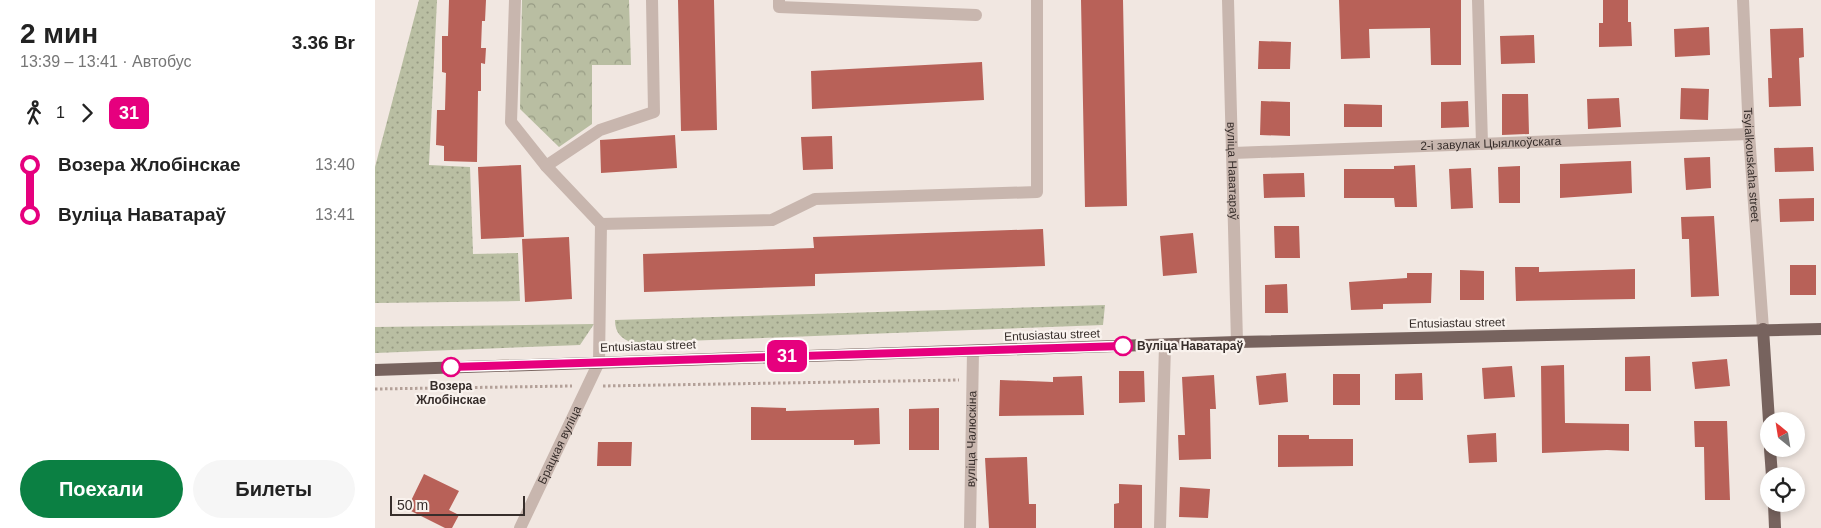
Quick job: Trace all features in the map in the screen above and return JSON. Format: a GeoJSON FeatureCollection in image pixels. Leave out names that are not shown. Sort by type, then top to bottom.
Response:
{"type":"FeatureCollection","features":[{"type":"Feature","properties":{"kind":"main road","name":"Entusiastau street"},"geometry":{"type":"LineString","coordinates":[[375,370],[1237,342],[1821,329]]}},
{"type":"Feature","properties":{"kind":"main road"},"geometry":{"type":"LineString","coordinates":[[1763,330],[1768,412]]}},
{"type":"Feature","properties":{"kind":"main road"},"geometry":{"type":"LineString","coordinates":[[1774,512],[1775,528]]}},
{"type":"Feature","properties":{"kind":"street"},"geometry":{"type":"LineString","coordinates":[[515,0],[511,122],[546,166],[601,224],[599,362]]}},
{"type":"Feature","properties":{"kind":"street"},"geometry":{"type":"LineString","coordinates":[[546,166],[600,130],[654,112],[652,0]]}},
{"type":"Feature","properties":{"kind":"street"},"geometry":{"type":"LineString","coordinates":[[779,0],[779,7],[977,15]]}},
{"type":"Feature","properties":{"kind":"street"},"geometry":{"type":"LineString","coordinates":[[601,224],[772,220],[815,199],[1037,192],[1037,0]]}},
{"type":"Feature","properties":{"kind":"street","name":"вуліца Наватараў"},"geometry":{"type":"LineString","coordinates":[[1228,0],[1237,342]]}},
{"type":"Feature","properties":{"kind":"street"},"geometry":{"type":"LineString","coordinates":[[1478,0],[1482,144]]}},
{"type":"Feature","properties":{"kind":"street","name":"Tsyialkouskaha street"},"geometry":{"type":"LineString","coordinates":[[1743,0],[1749,134],[1763,330]]}},
{"type":"Feature","properties":{"kind":"street","name":"2-і завулак Цыялкоўскага"},"geometry":{"type":"LineString","coordinates":[[1233,153],[1749,134]]}},
{"type":"Feature","properties":{"kind":"street"},"geometry":{"type":"LineString","coordinates":[[1160,528],[1165,345]]}},
{"type":"Feature","properties":{"kind":"street","name":"вуліца Чалюскіна"},"geometry":{"type":"LineString","coordinates":[[970,528],[973,352]]}},
{"type":"Feature","properties":{"kind":"street","name":"Брацкая вуліца"},"geometry":{"type":"LineString","coordinates":[[520,528],[599,362]]}},
{"type":"Feature","properties":{"kind":"path"},"geometry":{"type":"LineString","coordinates":[[375,389],[973,380]]}},
{"type":"Feature","properties":{"kind":"green space"},"geometry":{"type":"Polygon","coordinates":[[[419,0],[437,0],[429,165],[470,167],[473,254],[518,253],[520,301],[375,303],[375,167],[419,0]]]}},
{"type":"Feature","properties":{"kind":"green space"},"geometry":{"type":"Polygon","coordinates":[[[522,0],[629,0],[631,65],[592,65],[592,124],[559,147],[520,109],[522,0]]]}},
{"type":"Feature","properties":{"kind":"green space"},"geometry":{"type":"Polygon","coordinates":[[[1105,305],[1103,325],[632,343],[619,334],[615,320],[1105,305]]]}},
{"type":"Feature","properties":{"kind":"green space"},"geometry":{"type":"Polygon","coordinates":[[[594,324],[580,345],[375,353],[375,327],[594,324]]]}},
{"type":"Feature","properties":{"kind":"building"},"geometry":{"type":"Polygon","coordinates":[[[449,0],[486,0],[485,21],[482,21],[481,48],[486,48],[485,64],[481,63],[481,91],[478,91],[477,162],[444,161],[444,146],[436,145],[437,110],[445,110],[446,73],[442,72],[442,36],[448,36],[449,0]]]}},
{"type":"Feature","properties":{"kind":"building"},"geometry":{"type":"Polygon","coordinates":[[[678,0],[714,0],[717,130],[681,131],[678,0]]]}},
{"type":"Feature","properties":{"kind":"building"},"geometry":{"type":"Polygon","coordinates":[[[1081,0],[1123,0],[1127,206],[1085,207],[1081,0]]]}},
{"type":"Feature","properties":{"kind":"building"},"geometry":{"type":"Polygon","coordinates":[[[1339,0],[1461,0],[1461,65],[1431,65],[1430,28],[1369,29],[1370,58],[1341,59],[1339,0]]]}},
{"type":"Feature","properties":{"kind":"building"},"geometry":{"type":"Polygon","coordinates":[[[1603,0],[1628,0],[1628,22],[1631,22],[1632,46],[1599,47],[1599,23],[1603,23],[1603,0]]]}},
{"type":"Feature","properties":{"kind":"building"},"geometry":{"type":"Polygon","coordinates":[[[1709,27],[1710,55],[1675,57],[1674,29],[1709,27]]]}},
{"type":"Feature","properties":{"kind":"building"},"geometry":{"type":"Polygon","coordinates":[[[1803,28],[1804,57],[1799,58],[1801,106],[1769,107],[1768,78],[1772,78],[1770,29],[1803,28]]]}},
{"type":"Feature","properties":{"kind":"building"},"geometry":{"type":"Polygon","coordinates":[[[1534,35],[1535,63],[1501,64],[1500,36],[1534,35]]]}},
{"type":"Feature","properties":{"kind":"building"},"geometry":{"type":"Polygon","coordinates":[[[1259,41],[1291,42],[1290,69],[1258,69],[1259,41]]]}},
{"type":"Feature","properties":{"kind":"building"},"geometry":{"type":"Polygon","coordinates":[[[982,62],[984,100],[812,109],[811,71],[982,62]]]}},
{"type":"Feature","properties":{"kind":"building"},"geometry":{"type":"Polygon","coordinates":[[[1681,88],[1709,89],[1708,120],[1680,119],[1681,88]]]}},
{"type":"Feature","properties":{"kind":"building"},"geometry":{"type":"Polygon","coordinates":[[[1502,94],[1528,94],[1529,134],[1502,135],[1502,94]]]}},
{"type":"Feature","properties":{"kind":"building"},"geometry":{"type":"Polygon","coordinates":[[[1619,98],[1621,127],[1588,129],[1587,99],[1619,98]]]}},
{"type":"Feature","properties":{"kind":"building"},"geometry":{"type":"Polygon","coordinates":[[[1261,101],[1290,102],[1290,136],[1260,135],[1261,101]]]}},
{"type":"Feature","properties":{"kind":"building"},"geometry":{"type":"Polygon","coordinates":[[[1468,101],[1469,127],[1441,128],[1441,102],[1468,101]]]}},
{"type":"Feature","properties":{"kind":"building"},"geometry":{"type":"Polygon","coordinates":[[[1344,104],[1382,105],[1382,127],[1344,127],[1344,104]]]}},
{"type":"Feature","properties":{"kind":"building"},"geometry":{"type":"Polygon","coordinates":[[[675,135],[677,168],[601,173],[600,140],[675,135]]]}},
{"type":"Feature","properties":{"kind":"building"},"geometry":{"type":"Polygon","coordinates":[[[832,136],[833,169],[803,170],[801,137],[832,136]]]}},
{"type":"Feature","properties":{"kind":"building"},"geometry":{"type":"Polygon","coordinates":[[[1813,147],[1814,171],[1775,172],[1774,148],[1813,147]]]}},
{"type":"Feature","properties":{"kind":"building"},"geometry":{"type":"Polygon","coordinates":[[[1710,157],[1711,188],[1686,190],[1684,158],[1710,157]]]}},
{"type":"Feature","properties":{"kind":"building"},"geometry":{"type":"Polygon","coordinates":[[[1631,161],[1632,193],[1560,198],[1560,164],[1631,161]]]}},
{"type":"Feature","properties":{"kind":"building"},"geometry":{"type":"Polygon","coordinates":[[[521,165],[524,237],[481,239],[478,167],[521,165]]]}},
{"type":"Feature","properties":{"kind":"building"},"geometry":{"type":"Polygon","coordinates":[[[1415,165],[1417,207],[1395,207],[1394,198],[1344,198],[1344,169],[1394,169],[1394,166],[1415,165]]]}},
{"type":"Feature","properties":{"kind":"building"},"geometry":{"type":"Polygon","coordinates":[[[1520,166],[1520,203],[1499,203],[1498,167],[1520,166]]]}},
{"type":"Feature","properties":{"kind":"building"},"geometry":{"type":"Polygon","coordinates":[[[1471,168],[1473,208],[1451,209],[1449,169],[1471,168]]]}},
{"type":"Feature","properties":{"kind":"building"},"geometry":{"type":"Polygon","coordinates":[[[1304,173],[1305,197],[1264,198],[1263,174],[1304,173]]]}},
{"type":"Feature","properties":{"kind":"building"},"geometry":{"type":"Polygon","coordinates":[[[1814,198],[1814,221],[1780,222],[1779,199],[1814,198]]]}},
{"type":"Feature","properties":{"kind":"building"},"geometry":{"type":"Polygon","coordinates":[[[1714,216],[1719,296],[1691,297],[1689,239],[1682,239],[1681,217],[1714,216]]]}},
{"type":"Feature","properties":{"kind":"building"},"geometry":{"type":"Polygon","coordinates":[[[1274,226],[1299,226],[1300,258],[1275,258],[1274,226]]]}},
{"type":"Feature","properties":{"kind":"building"},"geometry":{"type":"Polygon","coordinates":[[[1043,229],[1045,266],[815,274],[815,286],[644,292],[643,254],[814,248],[813,237],[1043,229]]]}},
{"type":"Feature","properties":{"kind":"building"},"geometry":{"type":"Polygon","coordinates":[[[1193,233],[1197,273],[1163,276],[1160,236],[1193,233]]]}},
{"type":"Feature","properties":{"kind":"building"},"geometry":{"type":"Polygon","coordinates":[[[569,237],[572,299],[525,302],[522,239],[569,237]]]}},
{"type":"Feature","properties":{"kind":"building"},"geometry":{"type":"Polygon","coordinates":[[[1790,265],[1816,265],[1816,295],[1790,295],[1790,265]]]}},
{"type":"Feature","properties":{"kind":"building"},"geometry":{"type":"Polygon","coordinates":[[[1515,267],[1539,267],[1539,272],[1635,269],[1635,299],[1516,301],[1515,267]]]}},
{"type":"Feature","properties":{"kind":"building"},"geometry":{"type":"Polygon","coordinates":[[[1460,270],[1484,271],[1484,300],[1460,300],[1460,270]]]}},
{"type":"Feature","properties":{"kind":"building"},"geometry":{"type":"Polygon","coordinates":[[[1407,273],[1432,273],[1431,303],[1383,304],[1383,309],[1351,310],[1349,282],[1407,278],[1407,273]]]}},
{"type":"Feature","properties":{"kind":"building"},"geometry":{"type":"Polygon","coordinates":[[[1287,284],[1288,313],[1265,313],[1265,285],[1287,284]]]}},
{"type":"Feature","properties":{"kind":"building"},"geometry":{"type":"Polygon","coordinates":[[[1650,356],[1651,391],[1625,391],[1625,357],[1650,356]]]}},
{"type":"Feature","properties":{"kind":"building"},"geometry":{"type":"Polygon","coordinates":[[[1727,359],[1730,386],[1695,389],[1692,362],[1727,359]]]}},
{"type":"Feature","properties":{"kind":"building"},"geometry":{"type":"Polygon","coordinates":[[[1564,365],[1565,423],[1629,424],[1629,451],[1607,450],[1542,453],[1541,366],[1564,365]]]}},
{"type":"Feature","properties":{"kind":"building"},"geometry":{"type":"Polygon","coordinates":[[[1512,366],[1515,397],[1484,399],[1482,368],[1512,366]]]}},
{"type":"Feature","properties":{"kind":"building"},"geometry":{"type":"Polygon","coordinates":[[[1119,371],[1144,371],[1145,402],[1119,403],[1119,371]]]}},
{"type":"Feature","properties":{"kind":"building"},"geometry":{"type":"Polygon","coordinates":[[[1286,373],[1288,402],[1259,405],[1256,376],[1286,373]]]}},
{"type":"Feature","properties":{"kind":"building"},"geometry":{"type":"Polygon","coordinates":[[[1422,373],[1423,400],[1395,400],[1395,374],[1422,373]]]}},
{"type":"Feature","properties":{"kind":"building"},"geometry":{"type":"Polygon","coordinates":[[[1333,374],[1360,374],[1360,405],[1333,405],[1333,374]]]}},
{"type":"Feature","properties":{"kind":"building"},"geometry":{"type":"Polygon","coordinates":[[[1214,375],[1216,409],[1210,409],[1211,459],[1179,460],[1178,435],[1185,435],[1182,377],[1214,375]]]}},
{"type":"Feature","properties":{"kind":"building"},"geometry":{"type":"Polygon","coordinates":[[[1082,376],[1084,415],[999,416],[1000,380],[1053,382],[1053,377],[1082,376]]]}},
{"type":"Feature","properties":{"kind":"building"},"geometry":{"type":"Polygon","coordinates":[[[751,407],[786,408],[786,411],[879,408],[880,444],[854,445],[854,440],[751,440],[751,407]]]}},
{"type":"Feature","properties":{"kind":"building"},"geometry":{"type":"Polygon","coordinates":[[[939,408],[939,450],[909,450],[909,409],[939,408]]]}},
{"type":"Feature","properties":{"kind":"building"},"geometry":{"type":"Polygon","coordinates":[[[1694,421],[1727,421],[1730,500],[1705,500],[1704,447],[1695,447],[1694,421]]]}},
{"type":"Feature","properties":{"kind":"building"},"geometry":{"type":"Polygon","coordinates":[[[1496,433],[1497,462],[1469,463],[1467,435],[1496,433]]]}},
{"type":"Feature","properties":{"kind":"building"},"geometry":{"type":"Polygon","coordinates":[[[1278,435],[1309,435],[1309,439],[1353,439],[1353,466],[1278,467],[1278,435]]]}},
{"type":"Feature","properties":{"kind":"building"},"geometry":{"type":"Polygon","coordinates":[[[598,442],[632,442],[631,466],[597,466],[598,442]]]}},
{"type":"Feature","properties":{"kind":"building"},"geometry":{"type":"Polygon","coordinates":[[[1027,457],[1029,504],[1036,504],[1036,528],[989,528],[985,458],[1027,457]]]}},
{"type":"Feature","properties":{"kind":"building"},"geometry":{"type":"Polygon","coordinates":[[[424,474],[459,491],[449,510],[459,515],[452,528],[445,528],[407,509],[424,474]]]}},
{"type":"Feature","properties":{"kind":"building"},"geometry":{"type":"Polygon","coordinates":[[[1119,484],[1142,485],[1142,528],[1114,528],[1114,504],[1119,503],[1119,484]]]}},
{"type":"Feature","properties":{"kind":"building"},"geometry":{"type":"Polygon","coordinates":[[[1180,487],[1210,489],[1208,518],[1179,517],[1180,487]]]}},
{"type":"Feature","properties":{"kind":"bus line","name":"31"},"geometry":{"type":"LineString","coordinates":[[451,367],[1123,346]]}},
{"type":"Feature","properties":{"kind":"place","name":"Вуліца Наватараў"},"geometry":{"type":"Point","coordinates":[1123,346]}},
{"type":"Feature","properties":{"kind":"place","name":"Возера Жлобінскае"},"geometry":{"type":"Point","coordinates":[451,367]}}]}
